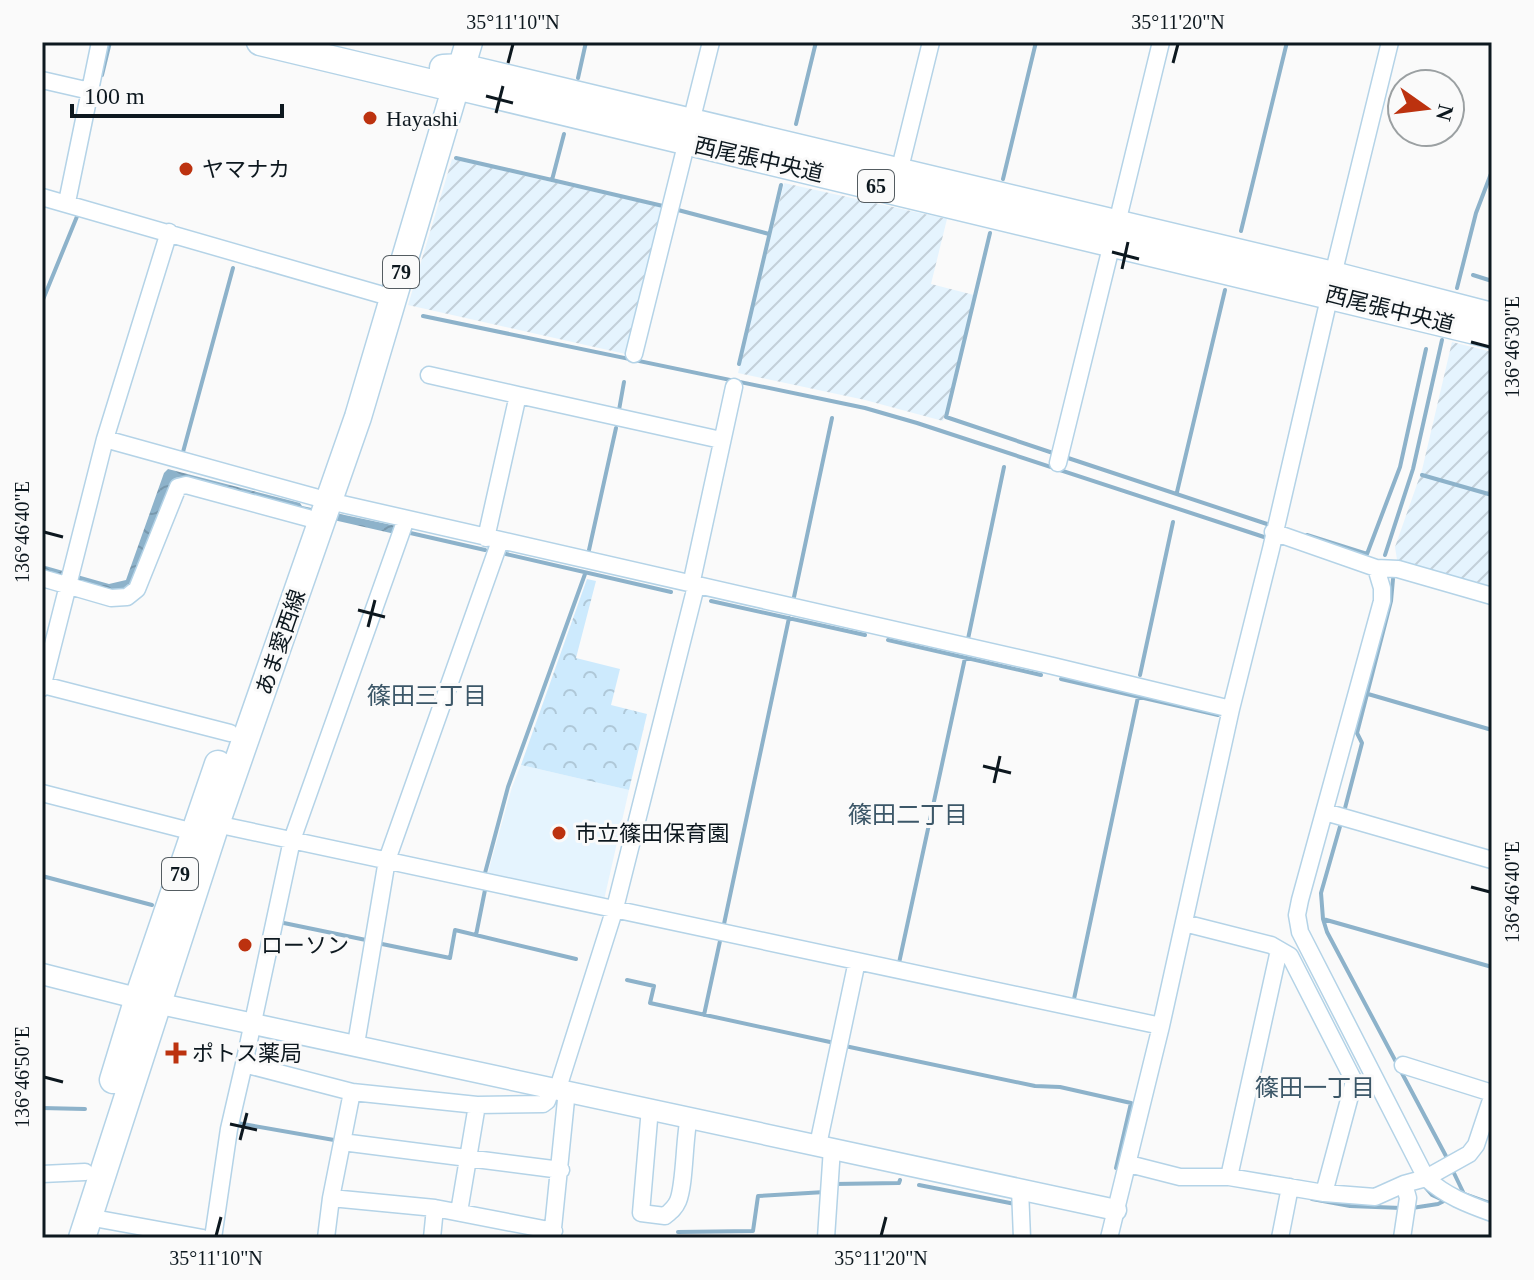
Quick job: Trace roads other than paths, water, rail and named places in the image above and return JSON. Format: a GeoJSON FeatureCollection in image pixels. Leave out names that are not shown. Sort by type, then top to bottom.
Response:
{"type":"FeatureCollection","features":[{"type":"Feature","properties":{"kind":"main road","name":"西尾張中央道"},"geometry":{"type":"LineString","coordinates":[[260,42],[450,76],[1332,285],[1492,316]]}},
{"type":"Feature","properties":{"kind":"main road","name":"西尾張中央道"},"geometry":{"type":"LineString","coordinates":[[335,42],[450,76]]}},
{"type":"Feature","properties":{"kind":"main road","name":"あま愛西線"},"geometry":{"type":"LineString","coordinates":[[205,828],[230,733],[317,511],[358,417],[450,76],[452,42]]}},
{"type":"Feature","properties":{"kind":"main road","name":"あま愛西線"},"geometry":{"type":"LineString","coordinates":[[66,1238],[85,1172],[317,511],[379,294],[450,76],[469,42]]}},
{"type":"Feature","properties":{"kind":"main road","name":"西尾張中央道"},"geometry":{"type":"LineString","coordinates":[[689,132],[899,172],[1114,233]]}},
{"type":"Feature","properties":{"kind":"main road","name":"西尾張中央道"},"geometry":{"type":"LineString","coordinates":[[1332,285],[1492,335]]}},
{"type":"Feature","properties":{"kind":"main road","name":"あま愛西線"},"geometry":{"type":"LineString","coordinates":[[85,1228],[147,1000]]}},
{"type":"Feature","properties":{"kind":"street"},"geometry":{"type":"LineString","coordinates":[[67,202],[100,42]]}},
{"type":"Feature","properties":{"kind":"street"},"geometry":{"type":"LineString","coordinates":[[634,354],[711,42]]}},
{"type":"Feature","properties":{"kind":"street"},"geometry":{"type":"LineString","coordinates":[[899,172],[931,42]]}},
{"type":"Feature","properties":{"kind":"street"},"geometry":{"type":"LineString","coordinates":[[1058,463],[1161,42]]}},
{"type":"Feature","properties":{"kind":"street"},"geometry":{"type":"LineString","coordinates":[[1109,1238],[1129,1164],[1231,709],[1390,42]]}},
{"type":"Feature","properties":{"kind":"street"},"geometry":{"type":"LineString","coordinates":[[42,80],[90,91]]}},
{"type":"Feature","properties":{"kind":"street"},"geometry":{"type":"LineString","coordinates":[[42,197],[379,294]]}},
{"type":"Feature","properties":{"kind":"street"},"geometry":{"type":"LineString","coordinates":[[169,232],[105,439],[42,686],[230,733]]}},
{"type":"Feature","properties":{"kind":"street"},"geometry":{"type":"LineString","coordinates":[[429,375],[721,440]]}},
{"type":"Feature","properties":{"kind":"street"},"geometry":{"type":"LineString","coordinates":[[331,1198],[435,1208],[553,1234],[561,1170],[559,1088],[615,908],[693,586],[734,387]]}},
{"type":"Feature","properties":{"kind":"street"},"geometry":{"type":"LineString","coordinates":[[356,1044],[387,860],[493,540],[518,395]]}},
{"type":"Feature","properties":{"kind":"street"},"geometry":{"type":"LineString","coordinates":[[105,439],[317,511]]}},
{"type":"Feature","properties":{"kind":"street"},"geometry":{"type":"LineString","coordinates":[[42,578],[69,579],[111,598],[127,597],[137,589],[178,487],[186,485],[317,511],[406,519],[1231,709]]}},
{"type":"Feature","properties":{"kind":"street"},"geometry":{"type":"LineString","coordinates":[[213,1238],[229,1129],[292,840],[406,519]]}},
{"type":"Feature","properties":{"kind":"street"},"geometry":{"type":"LineString","coordinates":[[1273,532],[1376,568],[1398,569],[1492,596]]}},
{"type":"Feature","properties":{"kind":"street"},"geometry":{"type":"LineString","coordinates":[[1376,568],[1382,601],[1300,900],[1297,915],[1300,932],[1426,1178],[1441,1192],[1492,1213]]}},
{"type":"Feature","properties":{"kind":"street"},"geometry":{"type":"LineString","coordinates":[[42,793],[205,828],[292,840],[1161,1026]]}},
{"type":"Feature","properties":{"kind":"street"},"geometry":{"type":"LineString","coordinates":[[1325,812],[1492,860]]}},
{"type":"Feature","properties":{"kind":"street"},"geometry":{"type":"LineString","coordinates":[[1184,923],[1271,945],[1290,956],[1354,1081],[1324,1193]]}},
{"type":"Feature","properties":{"kind":"street"},"geometry":{"type":"LineString","coordinates":[[1229,1177],[1279,950]]}},
{"type":"Feature","properties":{"kind":"street"},"geometry":{"type":"LineString","coordinates":[[826,1238],[825,1147],[857,961]]}},
{"type":"Feature","properties":{"kind":"street"},"geometry":{"type":"LineString","coordinates":[[42,974],[147,1000],[1116,1210]]}},
{"type":"Feature","properties":{"kind":"street"},"geometry":{"type":"LineString","coordinates":[[244,1064],[352,1092],[477,1105],[543,1104],[559,1088]]}},
{"type":"Feature","properties":{"kind":"street"},"geometry":{"type":"LineString","coordinates":[[1129,1164],[1180,1177],[1229,1177],[1324,1193],[1375,1197],[1426,1178],[1469,1154],[1476,1145],[1492,1095],[1403,1065]]}},
{"type":"Feature","properties":{"kind":"street"},"geometry":{"type":"LineString","coordinates":[[326,1238],[352,1092]]}},
{"type":"Feature","properties":{"kind":"street"},"geometry":{"type":"LineString","coordinates":[[459,1212],[477,1105]]}},
{"type":"Feature","properties":{"kind":"street"},"geometry":{"type":"LineString","coordinates":[[650,1108],[641,1213],[665,1216],[680,1199],[689,1117]]}},
{"type":"Feature","properties":{"kind":"street"},"geometry":{"type":"LineString","coordinates":[[342,1142],[561,1170]]}},
{"type":"Feature","properties":{"kind":"street"},"geometry":{"type":"LineString","coordinates":[[42,1174],[85,1172]]}},
{"type":"Feature","properties":{"kind":"street"},"geometry":{"type":"LineString","coordinates":[[1402,1238],[1408,1198],[1404,1184]]}},
{"type":"Feature","properties":{"kind":"street"},"geometry":{"type":"LineString","coordinates":[[1280,1238],[1290,1187]]}},
{"type":"Feature","properties":{"kind":"street"},"geometry":{"type":"LineString","coordinates":[[1020,1189],[1022,1238]]}},
{"type":"Feature","properties":{"kind":"street"},"geometry":{"type":"LineString","coordinates":[[432,1238],[435,1208]]}},
{"type":"Feature","properties":{"kind":"street"},"geometry":{"type":"LineString","coordinates":[[85,1228],[203,1238]]}},
{"type":"Feature","properties":{"kind":"water"},"geometry":{"type":"Polygon","coordinates":[[[168,469],[302,506],[397,526],[395,534],[181,477],[175,478],[171,484],[132,588],[114,592],[42,573],[42,565],[109,584],[126,580],[168,469]]]}},
{"type":"Feature","properties":{"kind":"waterway"},"geometry":{"type":"LineString","coordinates":[[102,75],[110,42]]}},
{"type":"Feature","properties":{"kind":"waterway"},"geometry":{"type":"LineString","coordinates":[[578,78],[586,42]]}},
{"type":"Feature","properties":{"kind":"waterway"},"geometry":{"type":"LineString","coordinates":[[796,124],[816,42]]}},
{"type":"Feature","properties":{"kind":"waterway"},"geometry":{"type":"LineString","coordinates":[[1003,179],[1036,42]]}},
{"type":"Feature","properties":{"kind":"waterway"},"geometry":{"type":"LineString","coordinates":[[1241,231],[1287,42]]}},
{"type":"Feature","properties":{"kind":"waterway"},"geometry":{"type":"LineString","coordinates":[[456,158],[552,180],[564,134]]}},
{"type":"Feature","properties":{"kind":"waterway"},"geometry":{"type":"LineString","coordinates":[[1457,288],[1476,213],[1492,171]]}},
{"type":"Feature","properties":{"kind":"waterway"},"geometry":{"type":"LineString","coordinates":[[552,180],[663,206]]}},
{"type":"Feature","properties":{"kind":"waterway"},"geometry":{"type":"LineString","coordinates":[[739,364],[781,185]]}},
{"type":"Feature","properties":{"kind":"waterway"},"geometry":{"type":"LineString","coordinates":[[678,210],[769,234]]}},
{"type":"Feature","properties":{"kind":"waterway"},"geometry":{"type":"LineString","coordinates":[[42,302],[80,214]]}},
{"type":"Feature","properties":{"kind":"waterway"},"geometry":{"type":"LineString","coordinates":[[990,233],[946,417],[1053,453]]}},
{"type":"Feature","properties":{"kind":"waterway"},"geometry":{"type":"LineString","coordinates":[[183,452],[233,268]]}},
{"type":"Feature","properties":{"kind":"waterway"},"geometry":{"type":"LineString","coordinates":[[1473,275],[1492,281]]}},
{"type":"Feature","properties":{"kind":"waterway"},"geometry":{"type":"LineString","coordinates":[[1177,492],[1225,290]]}},
{"type":"Feature","properties":{"kind":"waterway"},"geometry":{"type":"LineString","coordinates":[[423,316],[865,408],[1264,537]]}},
{"type":"Feature","properties":{"kind":"waterway"},"geometry":{"type":"LineString","coordinates":[[1385,555],[1413,469],[1442,340]]}},
{"type":"Feature","properties":{"kind":"waterway"},"geometry":{"type":"LineString","coordinates":[[1307,535],[1367,554],[1400,467],[1426,349]]}},
{"type":"Feature","properties":{"kind":"waterway"},"geometry":{"type":"LineString","coordinates":[[619,410],[624,382]]}},
{"type":"Feature","properties":{"kind":"waterway"},"geometry":{"type":"LineString","coordinates":[[794,597],[832,418]]}},
{"type":"Feature","properties":{"kind":"waterway"},"geometry":{"type":"LineString","coordinates":[[589,550],[616,428]]}},
{"type":"Feature","properties":{"kind":"waterway"},"geometry":{"type":"LineString","coordinates":[[1068,458],[1267,524]]}},
{"type":"Feature","properties":{"kind":"waterway"},"geometry":{"type":"LineString","coordinates":[[968,639],[1004,467]]}},
{"type":"Feature","properties":{"kind":"waterway"},"geometry":{"type":"LineString","coordinates":[[1422,475],[1492,495]]}},
{"type":"Feature","properties":{"kind":"waterway"},"geometry":{"type":"LineString","coordinates":[[1140,675],[1173,522]]}},
{"type":"Feature","properties":{"kind":"waterway"},"geometry":{"type":"LineString","coordinates":[[406,532],[485,550]]}},
{"type":"Feature","properties":{"kind":"waterway"},"geometry":{"type":"LineString","coordinates":[[506,554],[671,592]]}},
{"type":"Feature","properties":{"kind":"waterway"},"geometry":{"type":"LineString","coordinates":[[485,873],[508,787],[585,574]]}},
{"type":"Feature","properties":{"kind":"waterway"},"geometry":{"type":"LineString","coordinates":[[1344,812],[1362,743],[1357,733],[1391,601],[1393,579]]}},
{"type":"Feature","properties":{"kind":"waterway"},"geometry":{"type":"LineString","coordinates":[[711,601],[865,635]]}},
{"type":"Feature","properties":{"kind":"waterway"},"geometry":{"type":"LineString","coordinates":[[724,924],[789,618]]}},
{"type":"Feature","properties":{"kind":"waterway"},"geometry":{"type":"LineString","coordinates":[[888,640],[1041,675]]}},
{"type":"Feature","properties":{"kind":"waterway"},"geometry":{"type":"LineString","coordinates":[[899,963],[965,658]]}},
{"type":"Feature","properties":{"kind":"waterway"},"geometry":{"type":"LineString","coordinates":[[1061,679],[1218,715]]}},
{"type":"Feature","properties":{"kind":"waterway"},"geometry":{"type":"LineString","coordinates":[[1368,694],[1492,730]]}},
{"type":"Feature","properties":{"kind":"waterway"},"geometry":{"type":"LineString","coordinates":[[1074,999],[1138,697]]}},
{"type":"Feature","properties":{"kind":"waterway"},"geometry":{"type":"LineString","coordinates":[[1341,823],[1321,893],[1323,919],[1492,967]]}},
{"type":"Feature","properties":{"kind":"waterway"},"geometry":{"type":"LineString","coordinates":[[42,876],[152,905]]}},
{"type":"Feature","properties":{"kind":"waterway"},"geometry":{"type":"LineString","coordinates":[[476,935],[485,890]]}},
{"type":"Feature","properties":{"kind":"waterway"},"geometry":{"type":"LineString","coordinates":[[1323,919],[1327,932],[1447,1158]]}},
{"type":"Feature","properties":{"kind":"waterway"},"geometry":{"type":"LineString","coordinates":[[279,922],[366,940]]}},
{"type":"Feature","properties":{"kind":"waterway"},"geometry":{"type":"LineString","coordinates":[[382,944],[450,958],[455,930],[576,959]]}},
{"type":"Feature","properties":{"kind":"waterway"},"geometry":{"type":"LineString","coordinates":[[704,1015],[720,941]]}},
{"type":"Feature","properties":{"kind":"waterway"},"geometry":{"type":"LineString","coordinates":[[627,980],[654,986],[650,1003],[830,1042]]}},
{"type":"Feature","properties":{"kind":"waterway"},"geometry":{"type":"LineString","coordinates":[[845,1046],[1131,1103],[1116,1168]]}},
{"type":"Feature","properties":{"kind":"waterway"},"geometry":{"type":"LineString","coordinates":[[42,1108],[85,1109]]}},
{"type":"Feature","properties":{"kind":"waterway"},"geometry":{"type":"LineString","coordinates":[[237,1123],[334,1140]]}},
{"type":"Feature","properties":{"kind":"waterway"},"geometry":{"type":"LineString","coordinates":[[1452,1169],[1464,1194],[1492,1204]]}},
{"type":"Feature","properties":{"kind":"waterway"},"geometry":{"type":"LineString","coordinates":[[834,1184],[899,1183],[900,1180]]}},
{"type":"Feature","properties":{"kind":"waterway"},"geometry":{"type":"LineString","coordinates":[[919,1185],[1015,1204]]}},
{"type":"Feature","properties":{"kind":"waterway"},"geometry":{"type":"LineString","coordinates":[[1426,1188],[1445,1201]]}},
{"type":"Feature","properties":{"kind":"waterway"},"geometry":{"type":"LineString","coordinates":[[678,1232],[753,1231],[758,1196],[825,1192]]}},
{"type":"Feature","properties":{"kind":"waterway"},"geometry":{"type":"LineString","coordinates":[[1312,1199],[1350,1206],[1401,1208]]}},
{"type":"Feature","properties":{"kind":"waterway"},"geometry":{"type":"LineString","coordinates":[[1412,1208],[1444,1201]]}},
{"type":"Feature","properties":{"kind":"place","name":"Hayashi"},"geometry":{"type":"Point","coordinates":[370,118]}},
{"type":"Feature","properties":{"kind":"place","name":"ヤマナカ"},"geometry":{"type":"Point","coordinates":[186,169]}},
{"type":"Feature","properties":{"kind":"place","name":"市立篠田保育園"},"geometry":{"type":"Point","coordinates":[559,833]}},
{"type":"Feature","properties":{"kind":"place","name":"ローソン"},"geometry":{"type":"Point","coordinates":[245,945]}},
{"type":"Feature","properties":{"kind":"place","name":"ポトス薬局"},"geometry":{"type":"Point","coordinates":[176,1053]}},
{"type":"Feature","properties":{"kind":"district","name":"篠田三丁目"},"geometry":{"type":"Point","coordinates":[427,696]}},
{"type":"Feature","properties":{"kind":"district","name":"篠田二丁目"},"geometry":{"type":"Point","coordinates":[908,815]}},
{"type":"Feature","properties":{"kind":"district","name":"篠田一丁目"},"geometry":{"type":"Point","coordinates":[1315,1088]}}]}
